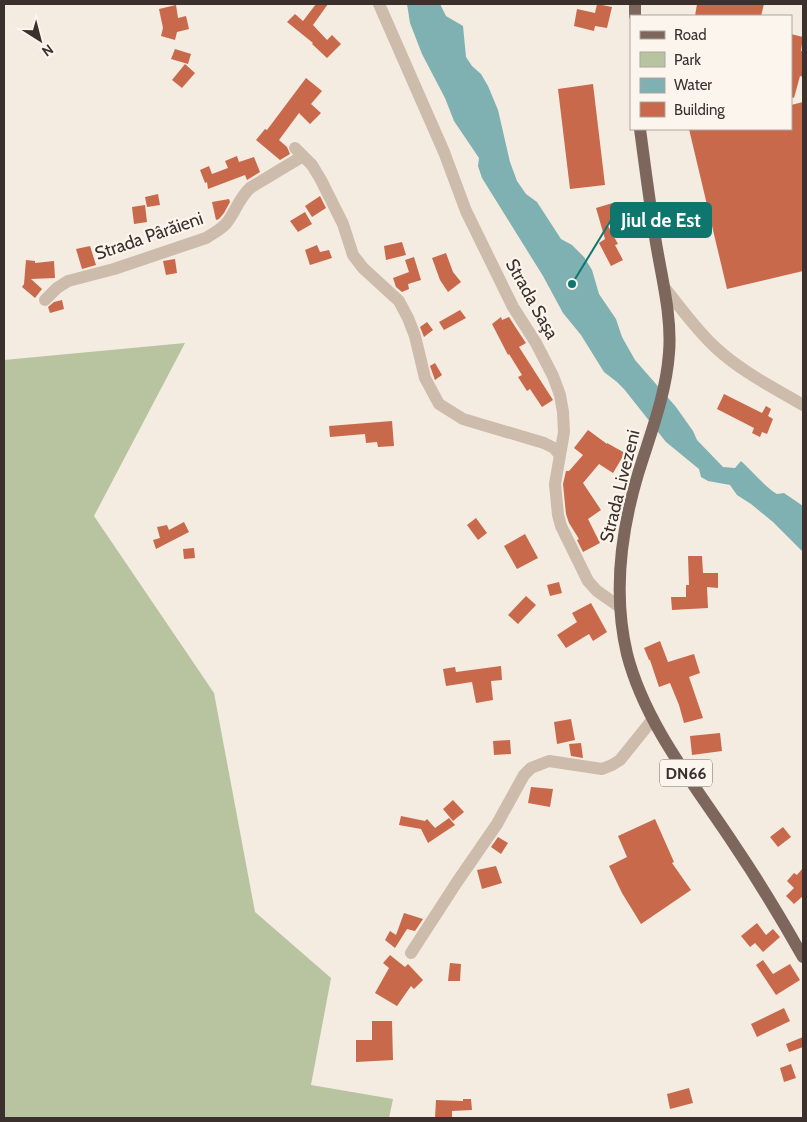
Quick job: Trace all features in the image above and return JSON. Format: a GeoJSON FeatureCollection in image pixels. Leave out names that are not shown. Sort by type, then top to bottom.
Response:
{"type":"FeatureCollection","features":[{"type":"Feature","properties":{"kind":"main road","name":"Strada Livezeni"},"geometry":{"type":"LineString","coordinates":[[640,130],[670,332],[666,375],[637,476],[622,553],[620,607],[628,655],[637,684],[653,719],[685,772],[764,891],[803,957]]}},
{"type":"Feature","properties":{"kind":"street","name":"Strada Saşa"},"geometry":{"type":"LineString","coordinates":[[379,4],[444,152],[466,211],[513,307],[536,343],[553,376],[560,395],[564,432],[555,484],[561,526],[588,581],[597,592],[620,607]]}},
{"type":"Feature","properties":{"kind":"street","name":"Strada Pârăieni"},"geometry":{"type":"LineString","coordinates":[[45,300],[57,288],[68,281],[145,259],[212,234],[227,223],[244,194],[250,188],[299,152],[312,165],[321,180],[343,224],[354,255],[363,268],[399,301],[415,336],[425,378],[439,404],[463,419],[544,443],[554,448],[560,455]]}},
{"type":"Feature","properties":{"kind":"street"},"geometry":{"type":"LineString","coordinates":[[664,287],[696,328],[717,349],[740,368],[803,405]]}},
{"type":"Feature","properties":{"kind":"street"},"geometry":{"type":"LineString","coordinates":[[411,954],[456,882],[497,824],[524,774],[531,768],[549,761],[602,769],[612,765],[620,760],[653,719]]}},
{"type":"Feature","properties":{"kind":"green space"},"geometry":{"type":"Polygon","coordinates":[[[185,343],[94,516],[214,693],[255,912],[331,978],[311,1085],[393,1099],[389,1118],[4,1118],[4,360],[185,343]]]}},
{"type":"Feature","properties":{"kind":"water"},"geometry":{"type":"Polygon","coordinates":[[[407,4],[440,4],[446,16],[463,26],[466,57],[481,74],[498,110],[510,162],[517,181],[526,194],[537,202],[561,239],[572,245],[584,257],[592,270],[599,294],[616,319],[622,337],[635,360],[676,407],[697,440],[723,467],[735,468],[741,461],[772,491],[777,494],[784,493],[803,506],[803,552],[773,522],[737,495],[730,485],[708,481],[701,477],[699,469],[666,442],[624,389],[604,372],[581,335],[563,313],[543,276],[482,178],[478,166],[479,158],[454,121],[445,98],[422,54],[410,23],[407,4]]]}},
{"type":"Feature","properties":{"kind":"building"},"geometry":{"type":"Polygon","coordinates":[[[316,4],[328,4],[313,25],[327,40],[332,35],[341,44],[327,58],[313,43],[287,22],[295,14],[303,21],[316,4]]]}},
{"type":"Feature","properties":{"kind":"building"},"geometry":{"type":"Polygon","coordinates":[[[597,4],[612,7],[607,28],[595,26],[594,31],[574,26],[577,9],[595,13],[597,4]]]}},
{"type":"Feature","properties":{"kind":"building"},"geometry":{"type":"Polygon","coordinates":[[[697,4],[764,4],[761,15],[695,15],[697,4]]]}},
{"type":"Feature","properties":{"kind":"building"},"geometry":{"type":"Polygon","coordinates":[[[176,5],[178,18],[186,16],[189,29],[177,32],[175,40],[161,36],[163,28],[159,9],[176,5]]]}},
{"type":"Feature","properties":{"kind":"building"},"geometry":{"type":"Polygon","coordinates":[[[792,34],[803,37],[801,51],[803,51],[803,77],[800,76],[794,98],[792,97],[792,34]]]}},
{"type":"Feature","properties":{"kind":"building"},"geometry":{"type":"Polygon","coordinates":[[[175,49],[191,54],[188,64],[171,59],[175,49]]]}},
{"type":"Feature","properties":{"kind":"building"},"geometry":{"type":"Polygon","coordinates":[[[185,64],[195,73],[182,88],[172,80],[185,64]]]}},
{"type":"Feature","properties":{"kind":"building"},"geometry":{"type":"Polygon","coordinates":[[[306,78],[322,91],[311,104],[321,113],[310,124],[299,113],[279,140],[287,147],[290,154],[280,160],[256,140],[265,129],[267,130],[306,78]]]}},
{"type":"Feature","properties":{"kind":"building"},"geometry":{"type":"Polygon","coordinates":[[[593,84],[605,185],[570,189],[558,89],[593,84]]]}},
{"type":"Feature","properties":{"kind":"building"},"geometry":{"type":"Polygon","coordinates":[[[803,102],[803,271],[727,289],[689,130],[792,130],[792,105],[803,102]]]}},
{"type":"Feature","properties":{"kind":"building"},"geometry":{"type":"Polygon","coordinates":[[[237,156],[239,162],[254,157],[260,172],[247,180],[245,175],[208,189],[207,182],[205,183],[200,170],[209,166],[212,174],[228,168],[225,161],[237,156]]]}},
{"type":"Feature","properties":{"kind":"building"},"geometry":{"type":"Polygon","coordinates":[[[158,194],[160,205],[147,207],[145,197],[158,194]]]}},
{"type":"Feature","properties":{"kind":"building"},"geometry":{"type":"Polygon","coordinates":[[[320,196],[326,208],[312,217],[305,206],[320,196]]]}},
{"type":"Feature","properties":{"kind":"building"},"geometry":{"type":"Polygon","coordinates":[[[229,199],[230,202],[224,213],[216,220],[212,202],[229,199]]]}},
{"type":"Feature","properties":{"kind":"building"},"geometry":{"type":"Polygon","coordinates":[[[616,202],[621,220],[607,224],[618,244],[615,245],[623,260],[611,266],[599,243],[605,239],[596,208],[616,202]]]}},
{"type":"Feature","properties":{"kind":"building"},"geometry":{"type":"Polygon","coordinates":[[[145,205],[147,222],[134,224],[132,207],[145,205]]]}},
{"type":"Feature","properties":{"kind":"building"},"geometry":{"type":"Polygon","coordinates":[[[305,212],[312,224],[298,232],[290,221],[305,212]]]}},
{"type":"Feature","properties":{"kind":"building"},"geometry":{"type":"Polygon","coordinates":[[[402,242],[406,255],[386,260],[384,246],[402,242]]]}},
{"type":"Feature","properties":{"kind":"building"},"geometry":{"type":"Polygon","coordinates":[[[317,245],[320,252],[329,250],[332,258],[310,265],[305,250],[317,245]]]}},
{"type":"Feature","properties":{"kind":"building"},"geometry":{"type":"Polygon","coordinates":[[[90,246],[96,265],[82,269],[76,249],[90,246]]]}},
{"type":"Feature","properties":{"kind":"building"},"geometry":{"type":"Polygon","coordinates":[[[446,253],[453,272],[461,282],[448,292],[440,280],[432,258],[446,253]]]}},
{"type":"Feature","properties":{"kind":"building"},"geometry":{"type":"Polygon","coordinates":[[[414,257],[421,280],[408,284],[409,289],[402,292],[396,287],[393,278],[409,272],[405,260],[414,257]]]}},
{"type":"Feature","properties":{"kind":"building"},"geometry":{"type":"Polygon","coordinates":[[[175,259],[177,273],[166,275],[163,261],[175,259]]]}},
{"type":"Feature","properties":{"kind":"building"},"geometry":{"type":"Polygon","coordinates":[[[26,260],[35,261],[35,263],[54,261],[55,278],[31,279],[42,289],[35,298],[22,287],[24,284],[26,260]]]}},
{"type":"Feature","properties":{"kind":"building"},"geometry":{"type":"Polygon","coordinates":[[[62,300],[64,309],[50,313],[48,307],[54,302],[62,300]]]}},
{"type":"Feature","properties":{"kind":"building"},"geometry":{"type":"Polygon","coordinates":[[[460,310],[466,318],[444,330],[439,322],[460,310]]]}},
{"type":"Feature","properties":{"kind":"building"},"geometry":{"type":"Polygon","coordinates":[[[501,317],[502,320],[509,317],[526,343],[519,347],[553,400],[542,407],[530,389],[527,391],[518,377],[522,375],[508,355],[492,324],[501,317]]]}},
{"type":"Feature","properties":{"kind":"building"},"geometry":{"type":"Polygon","coordinates":[[[427,322],[433,330],[424,337],[420,327],[427,322]]]}},
{"type":"Feature","properties":{"kind":"building"},"geometry":{"type":"Polygon","coordinates":[[[435,363],[442,375],[435,380],[430,366],[435,363]]]}},
{"type":"Feature","properties":{"kind":"building"},"geometry":{"type":"Polygon","coordinates":[[[724,394],[762,413],[766,406],[771,409],[768,416],[773,419],[767,434],[762,432],[760,437],[752,433],[754,428],[717,409],[724,394]]]}},
{"type":"Feature","properties":{"kind":"building"},"geometry":{"type":"Polygon","coordinates":[[[392,421],[394,446],[378,447],[377,442],[366,443],[365,434],[330,437],[329,426],[392,421]]]}},
{"type":"Feature","properties":{"kind":"building"},"geometry":{"type":"Polygon","coordinates":[[[588,430],[607,444],[625,453],[613,473],[599,464],[583,483],[601,510],[588,519],[600,543],[583,552],[577,540],[579,539],[566,514],[563,484],[566,471],[569,471],[583,455],[574,448],[588,430]]]}},
{"type":"Feature","properties":{"kind":"building"},"geometry":{"type":"Polygon","coordinates":[[[476,518],[487,533],[478,540],[467,525],[476,518]]]}},
{"type":"Feature","properties":{"kind":"building"},"geometry":{"type":"Polygon","coordinates":[[[184,522],[189,532],[156,549],[153,540],[160,538],[157,527],[167,525],[169,530],[184,522]]]}},
{"type":"Feature","properties":{"kind":"building"},"geometry":{"type":"Polygon","coordinates":[[[525,534],[538,558],[517,569],[504,546],[525,534]]]}},
{"type":"Feature","properties":{"kind":"building"},"geometry":{"type":"Polygon","coordinates":[[[194,548],[195,558],[184,559],[183,549],[194,548]]]}},
{"type":"Feature","properties":{"kind":"building"},"geometry":{"type":"Polygon","coordinates":[[[688,556],[702,556],[703,573],[718,573],[718,588],[707,587],[708,608],[672,610],[671,597],[686,597],[686,585],[689,585],[688,556]]]}},
{"type":"Feature","properties":{"kind":"building"},"geometry":{"type":"Polygon","coordinates":[[[559,582],[562,593],[550,596],[547,585],[559,582]]]}},
{"type":"Feature","properties":{"kind":"building"},"geometry":{"type":"Polygon","coordinates":[[[526,596],[536,605],[518,624],[508,615],[526,596]]]}},
{"type":"Feature","properties":{"kind":"building"},"geometry":{"type":"Polygon","coordinates":[[[591,603],[607,632],[593,641],[589,634],[566,648],[557,635],[577,622],[572,613],[591,603]]]}},
{"type":"Feature","properties":{"kind":"building"},"geometry":{"type":"Polygon","coordinates":[[[660,641],[668,662],[694,654],[700,673],[689,677],[703,718],[684,723],[670,683],[659,687],[644,648],[660,641]]]}},
{"type":"Feature","properties":{"kind":"building"},"geometry":{"type":"Polygon","coordinates":[[[501,666],[502,680],[491,681],[493,700],[476,703],[472,682],[446,686],[443,669],[455,667],[456,672],[501,666]]]}},
{"type":"Feature","properties":{"kind":"building"},"geometry":{"type":"Polygon","coordinates":[[[571,719],[575,740],[557,744],[554,722],[571,719]]]}},
{"type":"Feature","properties":{"kind":"building"},"geometry":{"type":"Polygon","coordinates":[[[720,733],[722,751],[692,755],[690,736],[720,733]]]}},
{"type":"Feature","properties":{"kind":"building"},"geometry":{"type":"Polygon","coordinates":[[[510,740],[511,754],[494,755],[493,741],[510,740]]]}},
{"type":"Feature","properties":{"kind":"building"},"geometry":{"type":"Polygon","coordinates":[[[581,743],[583,758],[571,756],[569,744],[581,743]]]}},
{"type":"Feature","properties":{"kind":"building"},"geometry":{"type":"Polygon","coordinates":[[[531,787],[553,789],[550,807],[528,803],[531,787]]]}},
{"type":"Feature","properties":{"kind":"building"},"geometry":{"type":"Polygon","coordinates":[[[453,800],[464,812],[453,821],[443,809],[453,800]]]}},
{"type":"Feature","properties":{"kind":"building"},"geometry":{"type":"Polygon","coordinates":[[[401,816],[425,821],[427,819],[435,828],[449,818],[455,825],[428,843],[421,829],[399,825],[401,816]]]}},
{"type":"Feature","properties":{"kind":"building"},"geometry":{"type":"Polygon","coordinates":[[[655,819],[674,862],[672,863],[691,890],[641,924],[622,893],[609,866],[627,857],[618,836],[655,819]]]}},
{"type":"Feature","properties":{"kind":"building"},"geometry":{"type":"Polygon","coordinates":[[[783,827],[791,837],[778,847],[770,837],[783,827]]]}},
{"type":"Feature","properties":{"kind":"building"},"geometry":{"type":"Polygon","coordinates":[[[498,837],[508,843],[501,854],[491,847],[498,837]]]}},
{"type":"Feature","properties":{"kind":"building"},"geometry":{"type":"Polygon","coordinates":[[[496,866],[502,883],[482,889],[477,870],[496,866]]]}},
{"type":"Feature","properties":{"kind":"building"},"geometry":{"type":"Polygon","coordinates":[[[803,868],[803,896],[794,904],[786,896],[794,888],[787,881],[794,873],[797,875],[803,868]]]}},
{"type":"Feature","properties":{"kind":"building"},"geometry":{"type":"Polygon","coordinates":[[[404,913],[423,919],[415,931],[407,929],[395,948],[385,940],[390,931],[396,935],[404,913]]]}},
{"type":"Feature","properties":{"kind":"building"},"geometry":{"type":"Polygon","coordinates":[[[757,923],[766,935],[773,929],[780,937],[763,952],[755,943],[750,947],[741,936],[757,923]]]}},
{"type":"Feature","properties":{"kind":"building"},"geometry":{"type":"Polygon","coordinates":[[[390,955],[405,967],[408,964],[423,980],[414,989],[411,986],[397,1006],[375,993],[389,968],[383,963],[390,955]]]}},
{"type":"Feature","properties":{"kind":"building"},"geometry":{"type":"Polygon","coordinates":[[[763,960],[773,974],[790,964],[800,980],[776,995],[756,965],[763,960]]]}},
{"type":"Feature","properties":{"kind":"building"},"geometry":{"type":"Polygon","coordinates":[[[450,963],[461,964],[460,981],[448,981],[450,963]]]}},
{"type":"Feature","properties":{"kind":"building"},"geometry":{"type":"Polygon","coordinates":[[[784,1008],[790,1021],[757,1037],[751,1024],[784,1008]]]}},
{"type":"Feature","properties":{"kind":"building"},"geometry":{"type":"Polygon","coordinates":[[[372,1021],[392,1021],[393,1060],[356,1062],[356,1040],[372,1040],[372,1021]]]}},
{"type":"Feature","properties":{"kind":"building"},"geometry":{"type":"Polygon","coordinates":[[[803,1037],[803,1047],[789,1052],[786,1044],[803,1037]]]}},
{"type":"Feature","properties":{"kind":"building"},"geometry":{"type":"Polygon","coordinates":[[[791,1064],[796,1078],[784,1082],[780,1068],[791,1064]]]}},
{"type":"Feature","properties":{"kind":"building"},"geometry":{"type":"Polygon","coordinates":[[[689,1088],[693,1103],[670,1109],[667,1094],[689,1088]]]}},
{"type":"Feature","properties":{"kind":"building"},"geometry":{"type":"Polygon","coordinates":[[[463,1099],[471,1099],[472,1110],[452,1111],[452,1117],[435,1118],[436,1100],[463,1101],[463,1099]]]}},
{"type":"Feature","properties":{"kind":"place","name":"Jiul de Est"},"geometry":{"type":"Point","coordinates":[572,284]}}]}
